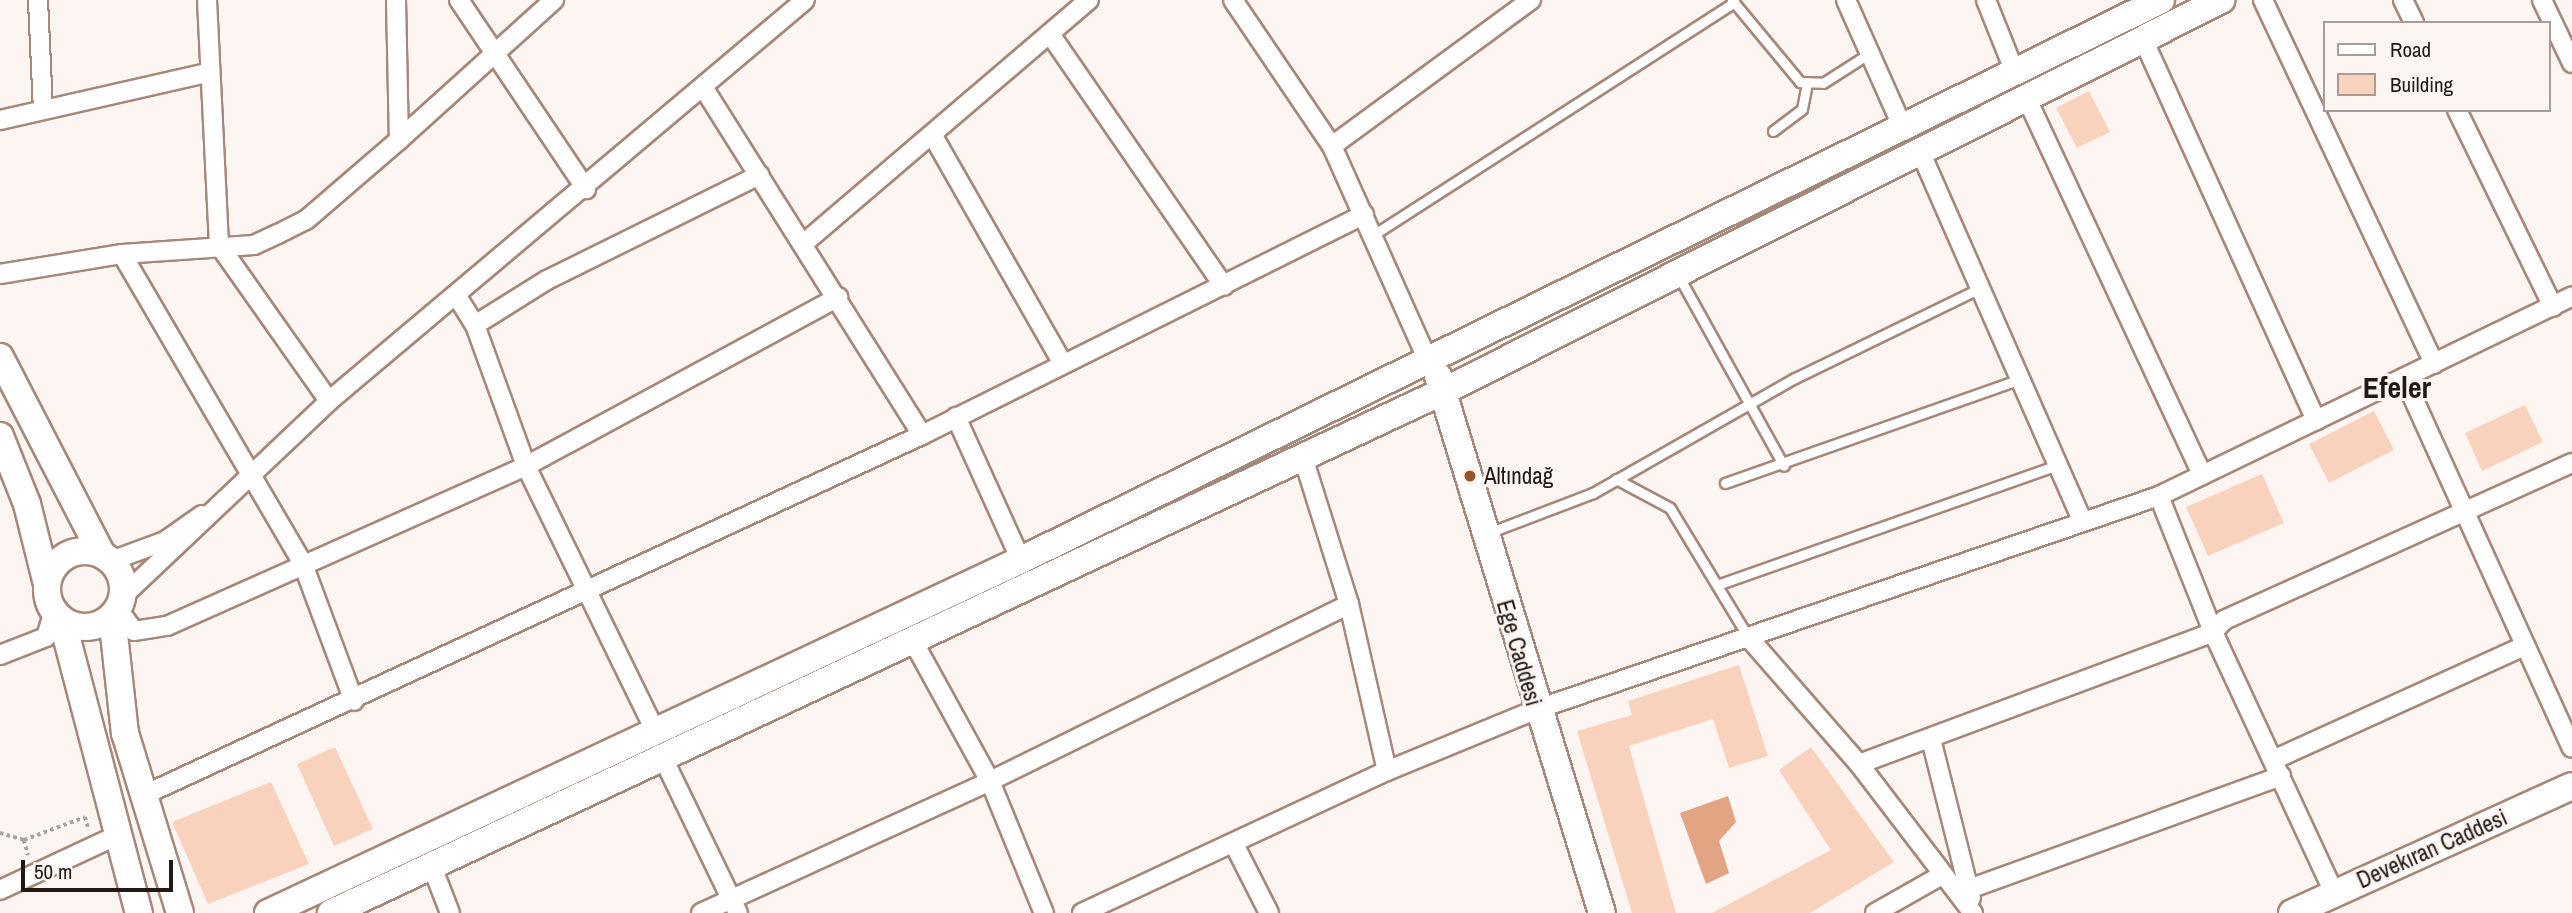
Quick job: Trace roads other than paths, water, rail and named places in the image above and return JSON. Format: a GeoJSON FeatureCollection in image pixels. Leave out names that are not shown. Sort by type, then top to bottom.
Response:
{"type":"FeatureCollection","features":[{"type":"Feature","properties":{"kind":"main road"},"geometry":{"type":"LineString","coordinates":[[268,913],[1021,560],[1427,358],[2016,75],[2126,8],[2161,0]]}},
{"type":"Feature","properties":{"kind":"main road"},"geometry":{"type":"LineString","coordinates":[[331,913],[433,869],[1302,454],[1446,390],[2221,0]]}},
{"type":"Feature","properties":{"kind":"main road"},"geometry":{"type":"LineString","coordinates":[[0,357],[106,558],[117,607],[125,733],[142,796],[180,913]]}},
{"type":"Feature","properties":{"kind":"main road","name":"Ege Caddesi"},"geometry":{"type":"LineString","coordinates":[[1427,358],[1446,390],[1535,710],[1602,913]]}},
{"type":"Feature","properties":{"kind":"main road"},"geometry":{"type":"LineString","coordinates":[[0,436],[27,504],[139,913]]}},
{"type":"Feature","properties":{"kind":"main road"},"geometry":{"type":"LineString","coordinates":[[47,584],[67,556],[106,558]]}},
{"type":"Feature","properties":{"kind":"main road"},"geometry":{"type":"LineString","coordinates":[[58,615],[93,626],[117,607]]}},
{"type":"Feature","properties":{"kind":"main road","name":"Devekıran Caddesi"},"geometry":{"type":"LineString","coordinates":[[2292,913],[2572,786]]}},
{"type":"Feature","properties":{"kind":"street"},"geometry":{"type":"LineString","coordinates":[[38,0],[43,109]]}},
{"type":"Feature","properties":{"kind":"street"},"geometry":{"type":"LineString","coordinates":[[208,0],[207,73],[219,245],[329,401]]}},
{"type":"Feature","properties":{"kind":"street"},"geometry":{"type":"LineString","coordinates":[[396,0],[400,140]]}},
{"type":"Feature","properties":{"kind":"street"},"geometry":{"type":"LineString","coordinates":[[459,0],[491,52],[586,188]]}},
{"type":"Feature","properties":{"kind":"street"},"geometry":{"type":"LineString","coordinates":[[0,274],[122,254],[254,244],[306,220],[400,140],[491,52],[554,0]]}},
{"type":"Feature","properties":{"kind":"street"},"geometry":{"type":"LineString","coordinates":[[803,243],[933,136],[1089,0]]}},
{"type":"Feature","properties":{"kind":"street"},"geometry":{"type":"LineString","coordinates":[[1233,0],[1332,146],[1427,358]]}},
{"type":"Feature","properties":{"kind":"street"},"geometry":{"type":"LineString","coordinates":[[1332,146],[1506,8],[1531,0]]}},
{"type":"Feature","properties":{"kind":"street"},"geometry":{"type":"LineString","coordinates":[[1846,0],[1904,130]]}},
{"type":"Feature","properties":{"kind":"street"},"geometry":{"type":"LineString","coordinates":[[1986,0],[2016,75]]}},
{"type":"Feature","properties":{"kind":"street"},"geometry":{"type":"LineString","coordinates":[[2263,0],[2434,364]]}},
{"type":"Feature","properties":{"kind":"street"},"geometry":{"type":"LineString","coordinates":[[2403,0],[2413,21]]}},
{"type":"Feature","properties":{"kind":"street"},"geometry":{"type":"LineString","coordinates":[[2542,0],[2572,63]]}},
{"type":"Feature","properties":{"kind":"street"},"geometry":{"type":"LineString","coordinates":[[800,2],[458,298],[329,401],[256,476],[117,607],[134,631],[167,626],[526,466],[838,297]]}},
{"type":"Feature","properties":{"kind":"street"},"geometry":{"type":"LineString","coordinates":[[1050,34],[1224,286]]}},
{"type":"Feature","properties":{"kind":"street"},"geometry":{"type":"LineString","coordinates":[[2143,38],[2316,421]]}},
{"type":"Feature","properties":{"kind":"street"},"geometry":{"type":"LineString","coordinates":[[0,120],[207,73]]}},
{"type":"Feature","properties":{"kind":"street"},"geometry":{"type":"LineString","coordinates":[[703,88],[838,297],[922,435]]}},
{"type":"Feature","properties":{"kind":"street"},"geometry":{"type":"LineString","coordinates":[[2027,99],[2202,475]]}},
{"type":"Feature","properties":{"kind":"street"},"geometry":{"type":"LineString","coordinates":[[2458,112],[2553,307]]}},
{"type":"Feature","properties":{"kind":"street"},"geometry":{"type":"LineString","coordinates":[[933,136],[1063,364]]}},
{"type":"Feature","properties":{"kind":"street"},"geometry":{"type":"LineString","coordinates":[[1920,151],[2083,522]]}},
{"type":"Feature","properties":{"kind":"street"},"geometry":{"type":"LineString","coordinates":[[475,325],[547,280],[759,175]]}},
{"type":"Feature","properties":{"kind":"street"},"geometry":{"type":"LineString","coordinates":[[142,796],[354,701],[589,588],[922,435],[1364,215]]}},
{"type":"Feature","properties":{"kind":"street"},"geometry":{"type":"LineString","coordinates":[[122,254],[256,476],[303,564],[354,701]]}},
{"type":"Feature","properties":{"kind":"street"},"geometry":{"type":"LineString","coordinates":[[1082,913],[1235,846],[1387,771],[1535,710],[2159,496],[2572,296]]}},
{"type":"Feature","properties":{"kind":"street"},"geometry":{"type":"LineString","coordinates":[[458,298],[475,325],[526,466],[589,588],[656,733]]}},
{"type":"Feature","properties":{"kind":"street"},"geometry":{"type":"LineString","coordinates":[[2404,378],[2467,510],[2522,647],[2572,748]]}},
{"type":"Feature","properties":{"kind":"street"},"geometry":{"type":"LineString","coordinates":[[956,417],[1021,560]]}},
{"type":"Feature","properties":{"kind":"street"},"geometry":{"type":"LineString","coordinates":[[1302,454],[1349,604],[1387,771]]}},
{"type":"Feature","properties":{"kind":"street"},"geometry":{"type":"LineString","coordinates":[[1858,764],[2213,632],[2224,620],[2572,463]]}},
{"type":"Feature","properties":{"kind":"street"},"geometry":{"type":"LineString","coordinates":[[106,558],[165,541],[256,476]]}},
{"type":"Feature","properties":{"kind":"street"},"geometry":{"type":"LineString","coordinates":[[2159,496],[2213,632],[2334,893]]}},
{"type":"Feature","properties":{"kind":"street"},"geometry":{"type":"LineString","coordinates":[[701,913],[735,906],[1349,604]]}},
{"type":"Feature","properties":{"kind":"street"},"geometry":{"type":"LineString","coordinates":[[0,655],[46,637],[58,615]]}},
{"type":"Feature","properties":{"kind":"street"},"geometry":{"type":"LineString","coordinates":[[1749,638],[1858,764],[1940,876],[1974,913]]}},
{"type":"Feature","properties":{"kind":"street"},"geometry":{"type":"LineString","coordinates":[[913,641],[990,781],[1044,913]]}},
{"type":"Feature","properties":{"kind":"street"},"geometry":{"type":"LineString","coordinates":[[2273,760],[2522,647]]}},
{"type":"Feature","properties":{"kind":"street"},"geometry":{"type":"LineString","coordinates":[[1931,739],[1974,913]]}},
{"type":"Feature","properties":{"kind":"street"},"geometry":{"type":"LineString","coordinates":[[664,760],[735,906]]}},
{"type":"Feature","properties":{"kind":"street"},"geometry":{"type":"LineString","coordinates":[[1969,889],[2281,776]]}},
{"type":"Feature","properties":{"kind":"street"},"geometry":{"type":"LineString","coordinates":[[0,890],[118,835]]}},
{"type":"Feature","properties":{"kind":"street"},"geometry":{"type":"LineString","coordinates":[[1235,846],[1269,913]]}},
{"type":"Feature","properties":{"kind":"street"},"geometry":{"type":"LineString","coordinates":[[433,869],[450,913]]}},
{"type":"Feature","properties":{"kind":"street"},"geometry":{"type":"LineString","coordinates":[[1875,913],[1940,876]]}},
{"type":"Feature","properties":{"kind":"lane"},"geometry":{"type":"LineString","coordinates":[[1373,235],[1733,1],[1793,79],[1807,84],[1823,83],[1870,53]]}},
{"type":"Feature","properties":{"kind":"lane"},"geometry":{"type":"LineString","coordinates":[[1773,131],[1802,109],[1807,84]]}},
{"type":"Feature","properties":{"kind":"lane"},"geometry":{"type":"LineString","coordinates":[[1677,274],[1784,466]]}},
{"type":"Feature","properties":{"kind":"lane"},"geometry":{"type":"LineString","coordinates":[[1486,534],[1616,479],[1749,404],[1980,288]]}},
{"type":"Feature","properties":{"kind":"lane"},"geometry":{"type":"LineString","coordinates":[[1725,484],[1784,466],[2021,379]]}},
{"type":"Feature","properties":{"kind":"lane"},"geometry":{"type":"LineString","coordinates":[[1717,585],[2058,465]]}},
{"type":"Feature","properties":{"kind":"lane"},"geometry":{"type":"LineString","coordinates":[[1616,479],[1670,508],[1749,638]]}},
{"type":"Feature","properties":{"kind":"place","name":"Altındağ"},"geometry":{"type":"Point","coordinates":[1470,476]}},
{"type":"Feature","properties":{"kind":"district","name":"Efeler"},"geometry":{"type":"Point","coordinates":[2397,387]}}]}
